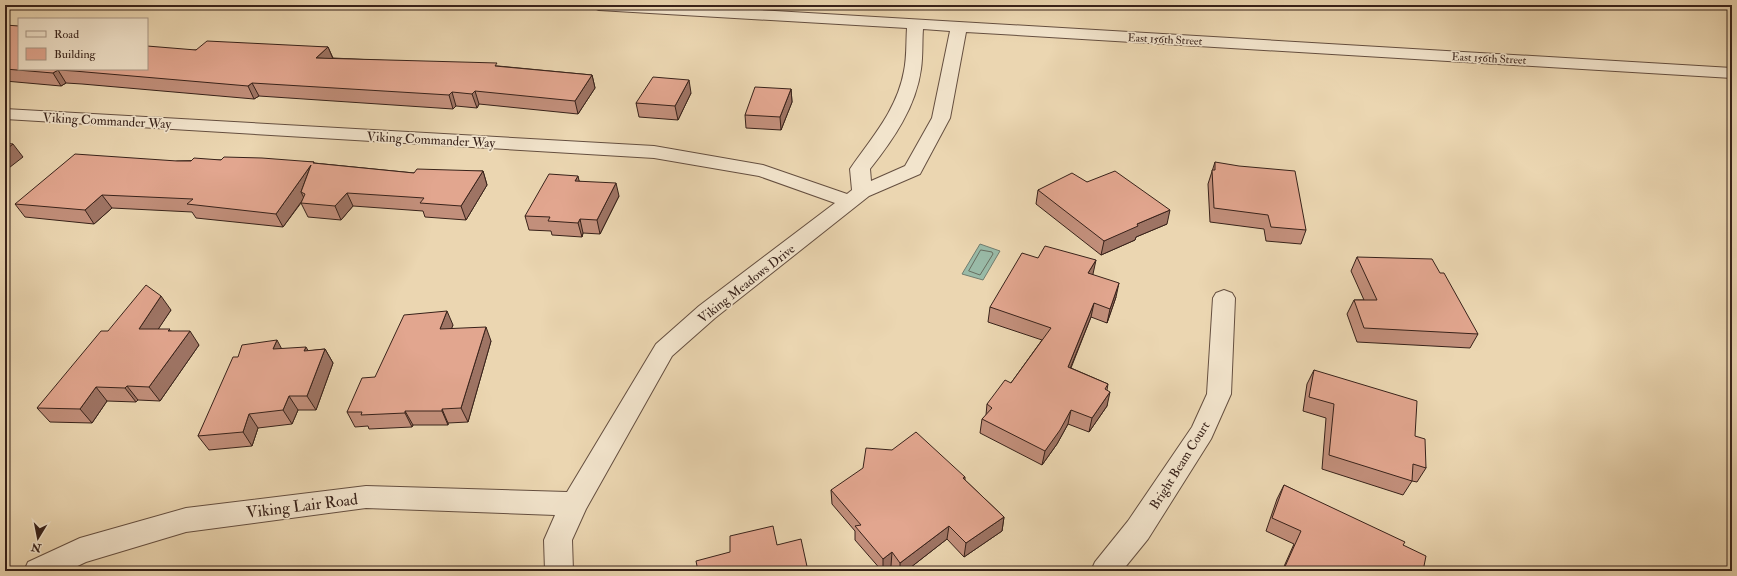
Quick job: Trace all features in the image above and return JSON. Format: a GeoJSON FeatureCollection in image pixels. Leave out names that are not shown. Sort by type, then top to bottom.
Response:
{"type":"FeatureCollection","features":[{"type":"Feature","properties":{"kind":"street","name":"East 156th Street"},"geometry":{"type":"LineString","coordinates":[[598,5],[1732,73]]}},
{"type":"Feature","properties":{"kind":"street"},"geometry":{"type":"LineString","coordinates":[[856,197],[860,169],[882,142],[899,110],[913,71],[915,24]]}},
{"type":"Feature","properties":{"kind":"street","name":"Viking Meadows Drive"},"geometry":{"type":"LineString","coordinates":[[559,571],[558,540],[574,504],[664,350],[707,312],[856,197],[913,170],[941,118],[959,27]]}},
{"type":"Feature","properties":{"kind":"street","name":"Viking Commander Way"},"geometry":{"type":"LineString","coordinates":[[5,114],[654,152],[763,171],[856,197]]}},
{"type":"Feature","properties":{"kind":"street","name":"Bright Beam Court"},"geometry":{"type":"LineString","coordinates":[[1105,571],[1138,530],[1202,432],[1219,394],[1224,298]]}},
{"type":"Feature","properties":{"kind":"street","name":"Viking Lair Road"},"geometry":{"type":"LineString","coordinates":[[38,571],[80,551],[194,519],[366,497],[574,504]]}},
{"type":"Feature","properties":{"kind":"water"},"geometry":{"type":"Polygon","coordinates":[[[980,244],[1000,251],[983,280],[962,274],[980,244]]]}},
{"type":"Feature","properties":{"kind":"building"},"geometry":{"type":"Polygon","coordinates":[[[5,25],[18,26],[18,70],[58,70],[53,73],[5,69],[5,25]]]}},
{"type":"Feature","properties":{"kind":"building"},"geometry":{"type":"Polygon","coordinates":[[[207,41],[328,47],[316,58],[497,63],[495,66],[592,75],[575,101],[475,91],[472,94],[452,92],[449,95],[252,83],[248,86],[58,70],[148,70],[148,46],[196,50],[207,41]]]}},
{"type":"Feature","properties":{"kind":"building"},"geometry":{"type":"Polygon","coordinates":[[[653,77],[689,80],[675,106],[636,103],[653,77]]]}},
{"type":"Feature","properties":{"kind":"building"},"geometry":{"type":"Polygon","coordinates":[[[755,87],[791,89],[780,117],[745,115],[755,87]]]}},
{"type":"Feature","properties":{"kind":"building"},"geometry":{"type":"Polygon","coordinates":[[[5,143],[13,144],[5,150],[5,143]]]}},
{"type":"Feature","properties":{"kind":"building"},"geometry":{"type":"Polygon","coordinates":[[[75,154],[177,161],[191,161],[194,158],[221,160],[224,157],[262,158],[414,173],[417,169],[483,171],[461,206],[420,203],[424,198],[347,193],[335,206],[301,203],[305,194],[301,192],[311,165],[276,214],[187,204],[193,199],[102,195],[85,210],[15,204],[75,154]]]}},
{"type":"Feature","properties":{"kind":"building"},"geometry":{"type":"Polygon","coordinates":[[[1215,162],[1239,166],[1295,171],[1306,230],[1271,227],[1268,215],[1214,208],[1212,170],[1215,170],[1215,162]]]}},
{"type":"Feature","properties":{"kind":"building"},"geometry":{"type":"Polygon","coordinates":[[[1115,171],[1170,210],[1137,224],[1138,226],[1104,241],[1038,190],[1072,173],[1087,182],[1115,171]]]}},
{"type":"Feature","properties":{"kind":"building"},"geometry":{"type":"Polygon","coordinates":[[[549,174],[578,176],[575,181],[616,183],[597,220],[580,219],[578,223],[548,221],[550,217],[525,216],[549,174]]]}},
{"type":"Feature","properties":{"kind":"building"},"geometry":{"type":"Polygon","coordinates":[[[1045,246],[1096,260],[1088,273],[1119,283],[1110,309],[1094,303],[1068,367],[1108,384],[1105,389],[1110,392],[1092,418],[1071,410],[1060,430],[1045,451],[982,419],[992,408],[987,404],[1005,380],[1011,383],[1051,328],[990,307],[1022,253],[1038,258],[1045,246]]]}},
{"type":"Feature","properties":{"kind":"building"},"geometry":{"type":"Polygon","coordinates":[[[1357,257],[1432,259],[1440,273],[1444,273],[1478,334],[1364,328],[1354,300],[1377,300],[1357,257]]]}},
{"type":"Feature","properties":{"kind":"building"},"geometry":{"type":"Polygon","coordinates":[[[146,285],[161,296],[139,329],[170,329],[168,331],[190,331],[149,387],[96,387],[80,409],[37,408],[101,331],[108,331],[146,285]]]}},
{"type":"Feature","properties":{"kind":"building"},"geometry":{"type":"Polygon","coordinates":[[[447,311],[440,329],[486,327],[461,408],[442,409],[442,411],[405,411],[405,413],[361,415],[362,412],[347,412],[362,378],[375,377],[404,315],[447,311]]]}},
{"type":"Feature","properties":{"kind":"building"},"geometry":{"type":"Polygon","coordinates":[[[277,340],[273,349],[306,347],[304,351],[325,349],[307,396],[289,396],[283,410],[249,414],[243,432],[198,436],[233,357],[238,357],[242,345],[277,340]]]}},
{"type":"Feature","properties":{"kind":"building"},"geometry":{"type":"Polygon","coordinates":[[[1314,370],[1417,401],[1415,436],[1425,439],[1426,468],[1413,464],[1412,481],[1329,455],[1334,404],[1309,397],[1314,370]]]}},
{"type":"Feature","properties":{"kind":"building"},"geometry":{"type":"Polygon","coordinates":[[[916,432],[965,477],[963,478],[1004,517],[966,543],[949,526],[900,563],[892,552],[883,559],[855,526],[861,525],[831,490],[863,468],[866,448],[892,450],[916,432]]]}},
{"type":"Feature","properties":{"kind":"building"},"geometry":{"type":"Polygon","coordinates":[[[1284,485],[1405,542],[1403,545],[1426,556],[1423,571],[1283,571],[1301,531],[1272,518],[1284,485]]]}},
{"type":"Feature","properties":{"kind":"building"},"geometry":{"type":"Polygon","coordinates":[[[773,526],[777,545],[801,539],[808,571],[698,571],[696,561],[730,552],[730,536],[773,526]]]}}]}
